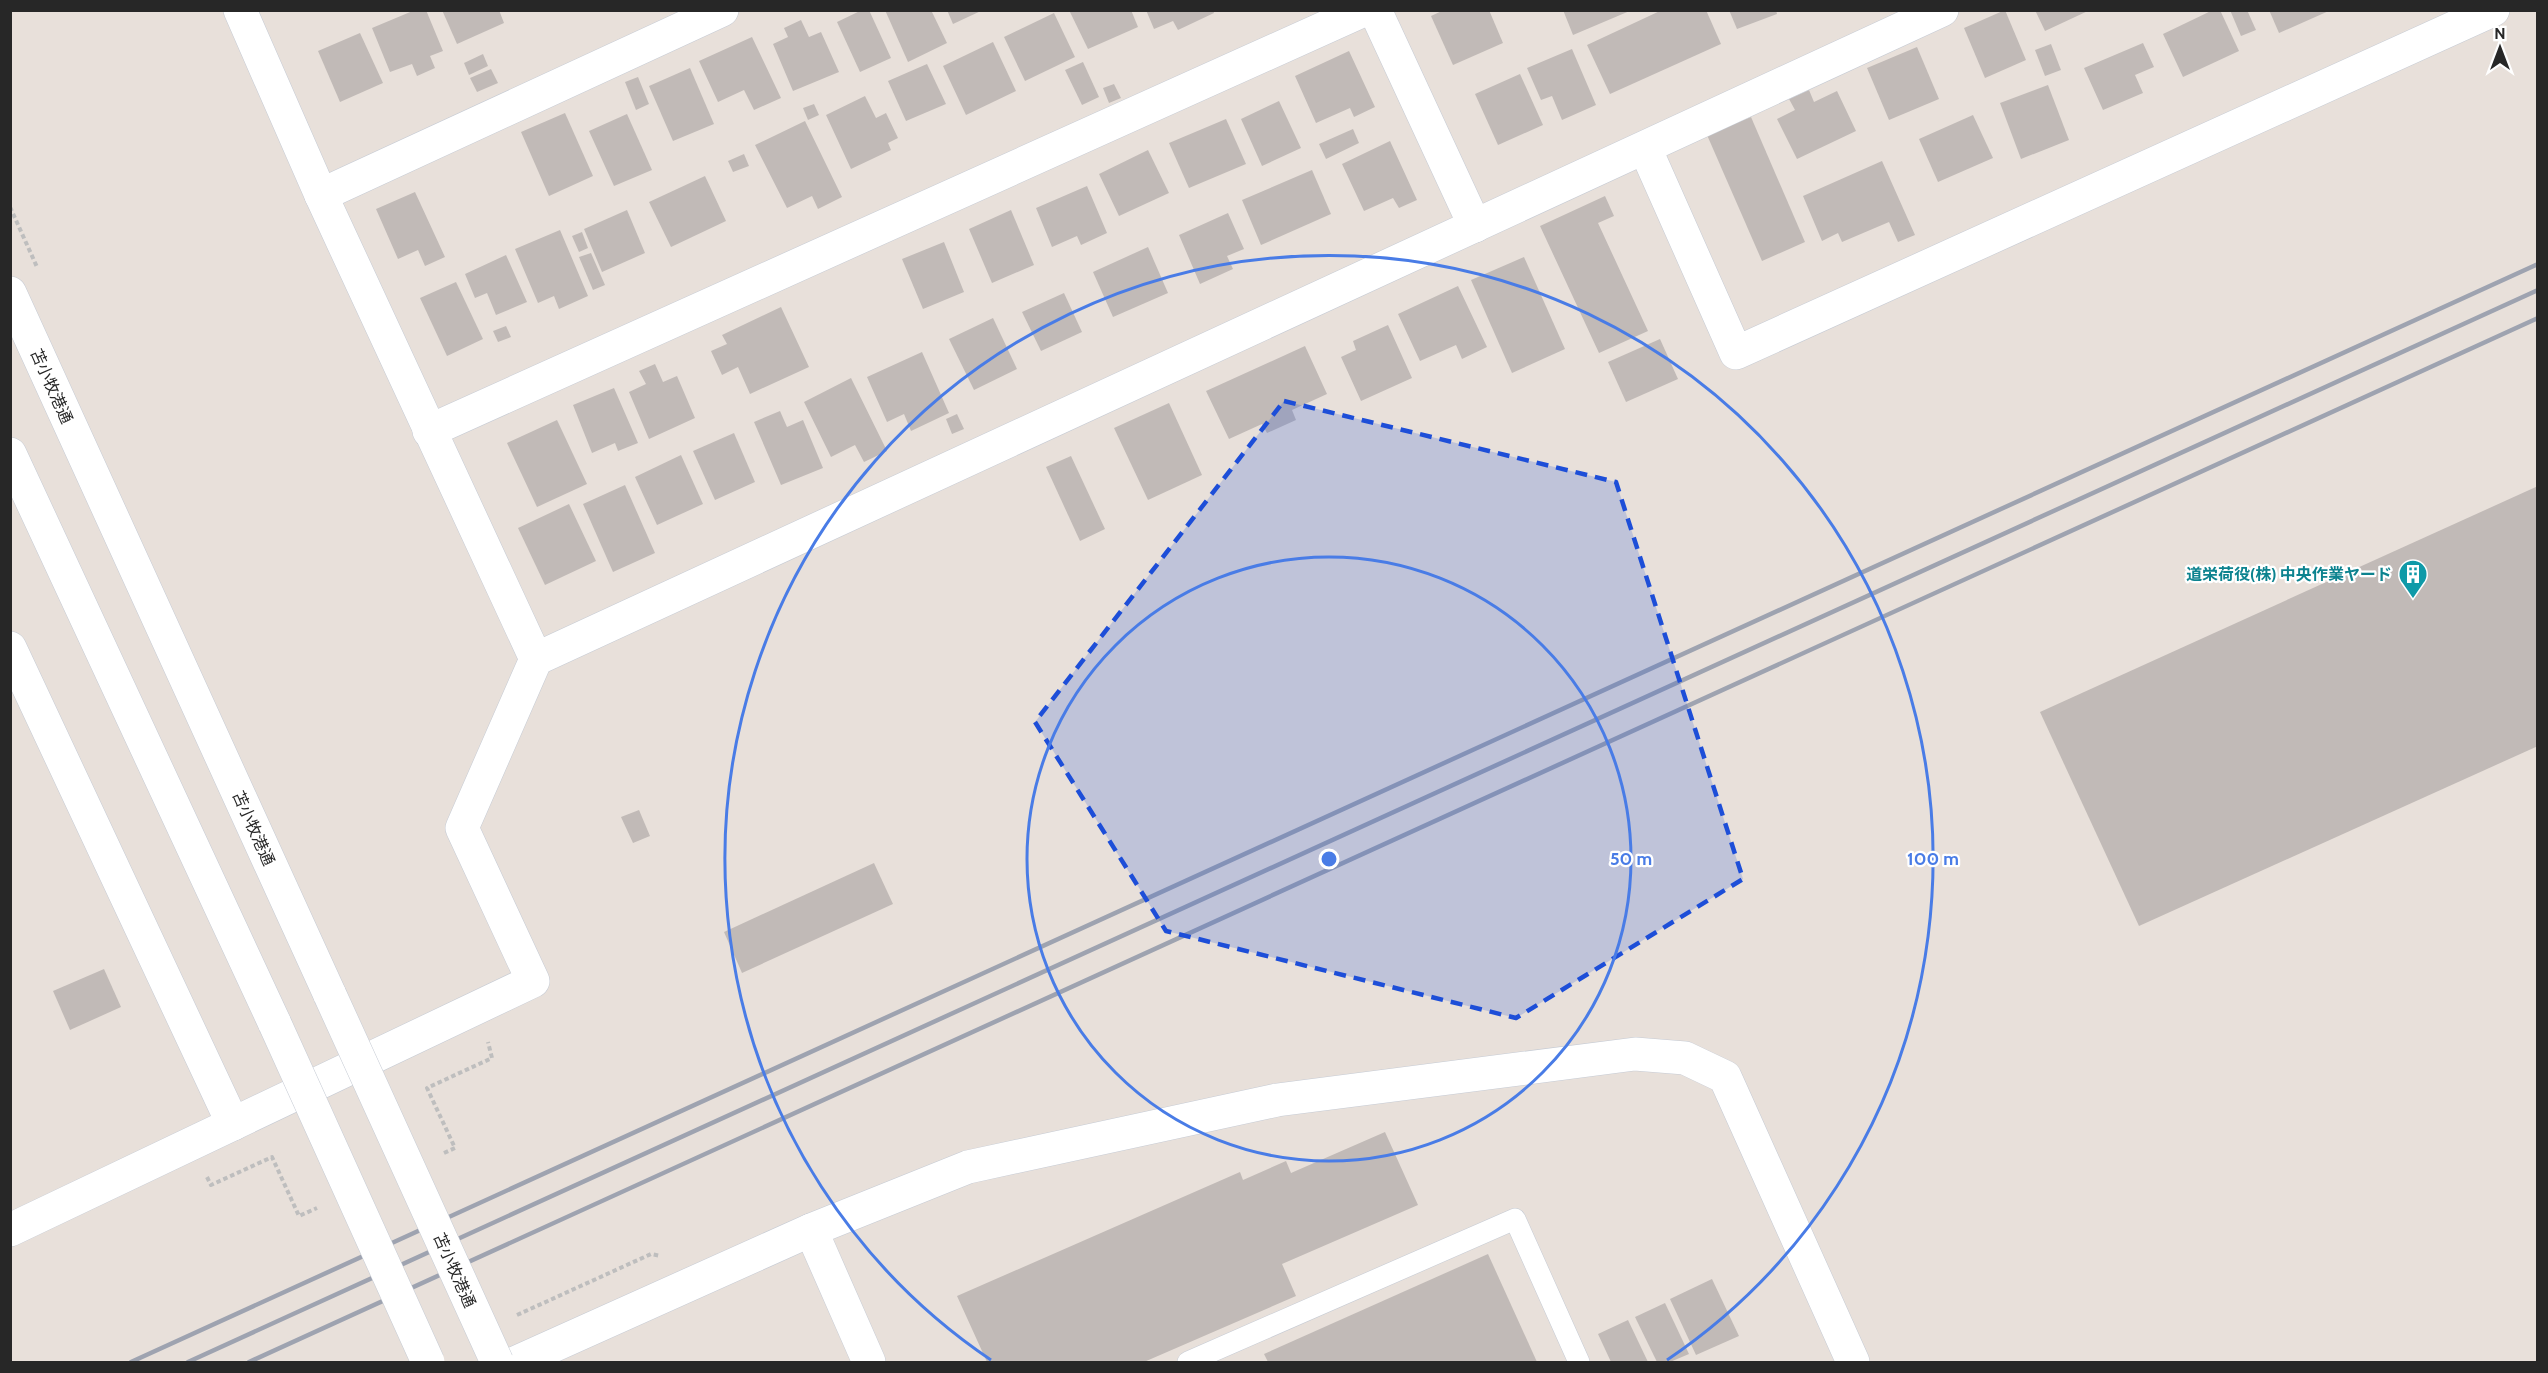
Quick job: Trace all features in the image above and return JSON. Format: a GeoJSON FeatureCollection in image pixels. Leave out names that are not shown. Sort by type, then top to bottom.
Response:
{"type":"FeatureCollection","features":[{"type":"Feature","properties":{"kind":"street"},"geometry":{"type":"LineString","coordinates":[[240,10],[321,195],[536,659]]}},
{"type":"Feature","properties":{"kind":"street"},"geometry":{"type":"LineString","coordinates":[[321,195],[722,10]]}},
{"type":"Feature","properties":{"kind":"street"},"geometry":{"type":"LineString","coordinates":[[429,430],[1364,10]]}},
{"type":"Feature","properties":{"kind":"street"},"geometry":{"type":"LineString","coordinates":[[1375,10],[1475,226]]}},
{"type":"Feature","properties":{"kind":"street"},"geometry":{"type":"LineString","coordinates":[[10,1230],[532,981],[462,828],[536,659],[1942,10]]}},
{"type":"Feature","properties":{"kind":"street"},"geometry":{"type":"LineString","coordinates":[[1645,148],[1736,353],[2493,10]]}},
{"type":"Feature","properties":{"kind":"street","name":"苫小牧港通"},"geometry":{"type":"LineString","coordinates":[[10,293],[497,1362]]}},
{"type":"Feature","properties":{"kind":"street"},"geometry":{"type":"LineString","coordinates":[[10,454],[428,1362]]}},
{"type":"Feature","properties":{"kind":"street"},"geometry":{"type":"LineString","coordinates":[[10,648],[233,1124]]}},
{"type":"Feature","properties":{"kind":"street"},"geometry":{"type":"LineString","coordinates":[[517,1362],[811,1230],[968,1167],[1277,1100],[1635,1054],[1685,1059],[1725,1077],[1853,1362]]}},
{"type":"Feature","properties":{"kind":"street"},"geometry":{"type":"LineString","coordinates":[[811,1230],[869,1362]]}},
{"type":"Feature","properties":{"kind":"lane"},"geometry":{"type":"LineString","coordinates":[[1188,1362],[1515,1219],[1579,1362]]}},
{"type":"Feature","properties":{"kind":"path"},"geometry":{"type":"LineString","coordinates":[[440,1155],[455,1148],[427,1088],[492,1058]]}},
{"type":"Feature","properties":{"kind":"path"},"geometry":{"type":"LineString","coordinates":[[211,1185],[272,1157],[299,1216],[322,1205]]}},
{"type":"Feature","properties":{"kind":"path"},"geometry":{"type":"LineString","coordinates":[[515,1316],[651,1254]]}},
{"type":"Feature","properties":{"kind":"highlighted area"},"geometry":{"type":"Polygon","coordinates":[[[1284,401],[1616,482],[1743,879],[1516,1018],[1166,931],[1035,722],[1284,401]]]}},
{"type":"Feature","properties":{"kind":"building"},"geometry":{"type":"Polygon","coordinates":[[[415,10],[426,10],[443,51],[430,56],[435,68],[417,76],[412,64],[390,72],[372,28],[415,10]]]}},
{"type":"Feature","properties":{"kind":"building"},"geometry":{"type":"Polygon","coordinates":[[[442,10],[499,10],[504,23],[457,44],[442,10]]]}},
{"type":"Feature","properties":{"kind":"building"},"geometry":{"type":"Polygon","coordinates":[[[862,10],[869,10],[891,58],[860,72],[837,22],[862,10]]]}},
{"type":"Feature","properties":{"kind":"building"},"geometry":{"type":"Polygon","coordinates":[[[885,10],[931,10],[947,43],[908,62],[885,10]]]}},
{"type":"Feature","properties":{"kind":"building"},"geometry":{"type":"Polygon","coordinates":[[[947,10],[983,10],[953,24],[947,10]]]}},
{"type":"Feature","properties":{"kind":"building"},"geometry":{"type":"Polygon","coordinates":[[[1069,10],[1131,10],[1138,27],[1088,49],[1069,10]]]}},
{"type":"Feature","properties":{"kind":"building"},"geometry":{"type":"Polygon","coordinates":[[[1146,10],[1213,10],[1214,13],[1178,30],[1173,21],[1154,29],[1146,10]]]}},
{"type":"Feature","properties":{"kind":"building"},"geometry":{"type":"Polygon","coordinates":[[[1444,10],[1489,10],[1503,43],[1453,65],[1431,16],[1444,10]]]}},
{"type":"Feature","properties":{"kind":"building"},"geometry":{"type":"Polygon","coordinates":[[[1563,10],[1632,10],[1573,35],[1563,10]]]}},
{"type":"Feature","properties":{"kind":"building"},"geometry":{"type":"Polygon","coordinates":[[[1662,10],[1706,10],[1721,44],[1610,94],[1587,45],[1662,10]]]}},
{"type":"Feature","properties":{"kind":"building"},"geometry":{"type":"Polygon","coordinates":[[[1729,10],[1776,10],[1777,14],[1737,29],[1729,10]]]}},
{"type":"Feature","properties":{"kind":"building"},"geometry":{"type":"Polygon","coordinates":[[[2005,10],[2026,60],[1985,78],[1964,28],[2005,10]]]}},
{"type":"Feature","properties":{"kind":"building"},"geometry":{"type":"Polygon","coordinates":[[[2035,10],[2090,10],[2045,31],[2035,10]]]}},
{"type":"Feature","properties":{"kind":"building"},"geometry":{"type":"Polygon","coordinates":[[[2213,10],[2220,10],[2239,51],[2183,77],[2163,34],[2213,10]]]}},
{"type":"Feature","properties":{"kind":"building"},"geometry":{"type":"Polygon","coordinates":[[[2230,10],[2247,10],[2256,30],[2241,36],[2230,10]]]}},
{"type":"Feature","properties":{"kind":"building"},"geometry":{"type":"Polygon","coordinates":[[[2269,10],[2331,10],[2279,33],[2269,10]]]}},
{"type":"Feature","properties":{"kind":"building"},"geometry":{"type":"Polygon","coordinates":[[[1054,13],[1075,57],[1025,81],[1004,37],[1054,13]]]}},
{"type":"Feature","properties":{"kind":"building"},"geometry":{"type":"Polygon","coordinates":[[[801,20],[809,37],[821,32],[839,72],[793,91],[773,44],[788,37],[784,28],[801,20]]]}},
{"type":"Feature","properties":{"kind":"building"},"geometry":{"type":"Polygon","coordinates":[[[360,33],[383,83],[340,102],[318,51],[360,33]]]}},
{"type":"Feature","properties":{"kind":"building"},"geometry":{"type":"Polygon","coordinates":[[[752,37],[781,98],[754,110],[744,90],[718,102],[699,61],[752,37]]]}},
{"type":"Feature","properties":{"kind":"building"},"geometry":{"type":"Polygon","coordinates":[[[993,42],[1016,91],[966,115],[943,66],[993,42]]]}},
{"type":"Feature","properties":{"kind":"building"},"geometry":{"type":"Polygon","coordinates":[[[2143,43],[2154,67],[2135,75],[2143,93],[2103,110],[2084,68],[2143,43]]]}},
{"type":"Feature","properties":{"kind":"building"},"geometry":{"type":"Polygon","coordinates":[[[2051,44],[2061,70],[2045,76],[2035,50],[2051,44]]]}},
{"type":"Feature","properties":{"kind":"building"},"geometry":{"type":"Polygon","coordinates":[[[1917,47],[1939,99],[1889,120],[1867,68],[1917,47]]]}},
{"type":"Feature","properties":{"kind":"building"},"geometry":{"type":"Polygon","coordinates":[[[1572,49],[1596,105],[1562,120],[1552,96],[1541,100],[1527,68],[1572,49]]]}},
{"type":"Feature","properties":{"kind":"building"},"geometry":{"type":"Polygon","coordinates":[[[1349,51],[1375,107],[1354,117],[1350,108],[1316,123],[1295,76],[1349,51]]]}},
{"type":"Feature","properties":{"kind":"building"},"geometry":{"type":"Polygon","coordinates":[[[483,54],[488,66],[469,75],[464,63],[483,54]]]}},
{"type":"Feature","properties":{"kind":"building"},"geometry":{"type":"Polygon","coordinates":[[[1083,62],[1099,97],[1082,105],[1065,70],[1083,62]]]}},
{"type":"Feature","properties":{"kind":"building"},"geometry":{"type":"Polygon","coordinates":[[[927,64],[946,104],[906,121],[888,81],[927,64]]]}},
{"type":"Feature","properties":{"kind":"building"},"geometry":{"type":"Polygon","coordinates":[[[690,68],[714,124],[673,141],[649,86],[690,68]]]}},
{"type":"Feature","properties":{"kind":"building"},"geometry":{"type":"Polygon","coordinates":[[[491,69],[498,83],[477,92],[470,78],[491,69]]]}},
{"type":"Feature","properties":{"kind":"building"},"geometry":{"type":"Polygon","coordinates":[[[1520,74],[1543,125],[1498,145],[1475,94],[1520,74]]]}},
{"type":"Feature","properties":{"kind":"building"},"geometry":{"type":"Polygon","coordinates":[[[638,77],[649,104],[636,110],[625,82],[638,77]]]}},
{"type":"Feature","properties":{"kind":"building"},"geometry":{"type":"Polygon","coordinates":[[[1114,84],[1121,98],[1109,103],[1103,88],[1114,84]]]}},
{"type":"Feature","properties":{"kind":"building"},"geometry":{"type":"Polygon","coordinates":[[[2048,85],[2069,140],[2021,159],[2000,103],[2048,85]]]}},
{"type":"Feature","properties":{"kind":"building"},"geometry":{"type":"Polygon","coordinates":[[[1809,90],[1814,102],[1837,91],[1856,131],[1797,159],[1777,119],[1795,110],[1789,99],[1809,90]]]}},
{"type":"Feature","properties":{"kind":"building"},"geometry":{"type":"Polygon","coordinates":[[[865,96],[876,118],[886,113],[898,138],[888,143],[891,150],[851,169],[826,115],[865,96]]]}},
{"type":"Feature","properties":{"kind":"building"},"geometry":{"type":"Polygon","coordinates":[[[1279,101],[1301,148],[1262,166],[1241,119],[1279,101]]]}},
{"type":"Feature","properties":{"kind":"building"},"geometry":{"type":"Polygon","coordinates":[[[814,104],[819,115],[808,120],[803,108],[814,104]]]}},
{"type":"Feature","properties":{"kind":"building"},"geometry":{"type":"Polygon","coordinates":[[[565,113],[593,176],[549,196],[521,132],[565,113]]]}},
{"type":"Feature","properties":{"kind":"building"},"geometry":{"type":"Polygon","coordinates":[[[627,114],[652,170],[614,186],[589,131],[627,114]]]}},
{"type":"Feature","properties":{"kind":"building"},"geometry":{"type":"Polygon","coordinates":[[[1973,115],[1993,158],[1938,182],[1919,139],[1973,115]]]}},
{"type":"Feature","properties":{"kind":"building"},"geometry":{"type":"Polygon","coordinates":[[[1751,117],[1805,242],[1762,261],[1707,135],[1751,117]]]}},
{"type":"Feature","properties":{"kind":"building"},"geometry":{"type":"Polygon","coordinates":[[[1226,119],[1246,164],[1189,188],[1169,143],[1226,119]]]}},
{"type":"Feature","properties":{"kind":"building"},"geometry":{"type":"Polygon","coordinates":[[[805,121],[842,197],[818,209],[812,196],[787,208],[755,145],[805,121]]]}},
{"type":"Feature","properties":{"kind":"building"},"geometry":{"type":"Polygon","coordinates":[[[1353,129],[1359,143],[1326,159],[1319,144],[1353,129]]]}},
{"type":"Feature","properties":{"kind":"building"},"geometry":{"type":"Polygon","coordinates":[[[1390,141],[1417,200],[1399,208],[1393,198],[1364,211],[1342,164],[1390,141]]]}},
{"type":"Feature","properties":{"kind":"building"},"geometry":{"type":"Polygon","coordinates":[[[1148,150],[1169,193],[1119,216],[1099,174],[1148,150]]]}},
{"type":"Feature","properties":{"kind":"building"},"geometry":{"type":"Polygon","coordinates":[[[744,154],[749,166],[733,172],[728,161],[744,154]]]}},
{"type":"Feature","properties":{"kind":"building"},"geometry":{"type":"Polygon","coordinates":[[[1882,161],[1915,235],[1898,242],[1889,222],[1842,242],[1838,233],[1822,241],[1803,196],[1882,161]]]}},
{"type":"Feature","properties":{"kind":"building"},"geometry":{"type":"Polygon","coordinates":[[[1312,170],[1331,214],[1261,245],[1242,200],[1312,170]]]}},
{"type":"Feature","properties":{"kind":"building"},"geometry":{"type":"Polygon","coordinates":[[[705,176],[726,221],[671,247],[649,202],[705,176]]]}},
{"type":"Feature","properties":{"kind":"building"},"geometry":{"type":"Polygon","coordinates":[[[1087,186],[1107,233],[1081,245],[1077,236],[1052,247],[1036,208],[1087,186]]]}},
{"type":"Feature","properties":{"kind":"building"},"geometry":{"type":"Polygon","coordinates":[[[415,192],[445,257],[425,266],[418,250],[398,259],[376,209],[415,192]]]}},
{"type":"Feature","properties":{"kind":"building"},"geometry":{"type":"Polygon","coordinates":[[[1605,196],[1614,216],[1598,223],[1648,331],[1599,353],[1540,226],[1605,196]]]}},
{"type":"Feature","properties":{"kind":"building"},"geometry":{"type":"Polygon","coordinates":[[[627,210],[645,253],[602,272],[584,229],[627,210]]]}},
{"type":"Feature","properties":{"kind":"building"},"geometry":{"type":"Polygon","coordinates":[[[1011,210],[1034,265],[992,283],[969,229],[1011,210]]]}},
{"type":"Feature","properties":{"kind":"building"},"geometry":{"type":"Polygon","coordinates":[[[1228,213],[1244,249],[1227,256],[1233,269],[1200,284],[1179,235],[1228,213]]]}},
{"type":"Feature","properties":{"kind":"building"},"geometry":{"type":"Polygon","coordinates":[[[560,230],[588,296],[559,309],[554,296],[538,303],[515,249],[560,230]]]}},
{"type":"Feature","properties":{"kind":"building"},"geometry":{"type":"Polygon","coordinates":[[[582,232],[588,248],[579,252],[572,236],[582,232]]]}},
{"type":"Feature","properties":{"kind":"building"},"geometry":{"type":"Polygon","coordinates":[[[944,242],[964,292],[923,309],[902,259],[944,242]]]}},
{"type":"Feature","properties":{"kind":"building"},"geometry":{"type":"Polygon","coordinates":[[[1148,247],[1168,293],[1113,317],[1093,272],[1148,247]]]}},
{"type":"Feature","properties":{"kind":"building"},"geometry":{"type":"Polygon","coordinates":[[[591,253],[605,285],[593,290],[579,257],[591,253]]]}},
{"type":"Feature","properties":{"kind":"building"},"geometry":{"type":"Polygon","coordinates":[[[506,255],[527,302],[496,315],[487,293],[475,298],[465,274],[506,255]]]}},
{"type":"Feature","properties":{"kind":"building"},"geometry":{"type":"Polygon","coordinates":[[[1524,257],[1565,349],[1512,373],[1471,280],[1524,257]]]}},
{"type":"Feature","properties":{"kind":"building"},"geometry":{"type":"Polygon","coordinates":[[[456,282],[483,339],[447,356],[420,298],[456,282]]]}},
{"type":"Feature","properties":{"kind":"building"},"geometry":{"type":"Polygon","coordinates":[[[1458,286],[1487,347],[1462,359],[1456,345],[1420,361],[1398,314],[1458,286]]]}},
{"type":"Feature","properties":{"kind":"building"},"geometry":{"type":"Polygon","coordinates":[[[1064,293],[1082,332],[1041,351],[1022,312],[1064,293]]]}},
{"type":"Feature","properties":{"kind":"building"},"geometry":{"type":"Polygon","coordinates":[[[781,307],[809,367],[750,394],[738,367],[722,375],[711,351],[727,344],[722,335],[781,307]]]}},
{"type":"Feature","properties":{"kind":"building"},"geometry":{"type":"Polygon","coordinates":[[[993,318],[1017,369],[974,390],[949,339],[993,318]]]}},
{"type":"Feature","properties":{"kind":"building"},"geometry":{"type":"Polygon","coordinates":[[[1388,325],[1412,378],[1361,401],[1341,357],[1356,350],[1353,341],[1388,325]]]}},
{"type":"Feature","properties":{"kind":"building"},"geometry":{"type":"Polygon","coordinates":[[[506,326],[511,337],[498,342],[493,331],[506,326]]]}},
{"type":"Feature","properties":{"kind":"building"},"geometry":{"type":"Polygon","coordinates":[[[1660,339],[1678,379],[1626,402],[1608,362],[1660,339]]]}},
{"type":"Feature","properties":{"kind":"building"},"geometry":{"type":"Polygon","coordinates":[[[1305,346],[1327,394],[1292,410],[1296,420],[1267,433],[1262,424],[1229,439],[1206,391],[1305,346]]]}},
{"type":"Feature","properties":{"kind":"building"},"geometry":{"type":"Polygon","coordinates":[[[922,352],[949,413],[911,431],[904,414],[887,422],[867,377],[922,352]]]}},
{"type":"Feature","properties":{"kind":"building"},"geometry":{"type":"Polygon","coordinates":[[[655,364],[663,382],[677,376],[695,418],[649,439],[629,392],[646,384],[639,371],[655,364]]]}},
{"type":"Feature","properties":{"kind":"building"},"geometry":{"type":"Polygon","coordinates":[[[851,378],[887,451],[864,462],[855,445],[831,457],[804,402],[851,378]]]}},
{"type":"Feature","properties":{"kind":"building"},"geometry":{"type":"Polygon","coordinates":[[[614,388],[638,443],[618,451],[615,443],[592,453],[573,405],[614,388]]]}},
{"type":"Feature","properties":{"kind":"building"},"geometry":{"type":"Polygon","coordinates":[[[1169,403],[1202,475],[1148,500],[1114,428],[1169,403]]]}},
{"type":"Feature","properties":{"kind":"building"},"geometry":{"type":"Polygon","coordinates":[[[780,411],[787,427],[803,420],[823,468],[781,485],[754,422],[780,411]]]}},
{"type":"Feature","properties":{"kind":"building"},"geometry":{"type":"Polygon","coordinates":[[[957,414],[964,429],[952,434],[946,419],[957,414]]]}},
{"type":"Feature","properties":{"kind":"building"},"geometry":{"type":"Polygon","coordinates":[[[557,420],[587,484],[537,507],[507,443],[557,420]]]}},
{"type":"Feature","properties":{"kind":"building"},"geometry":{"type":"Polygon","coordinates":[[[734,433],[755,482],[715,500],[693,451],[734,433]]]}},
{"type":"Feature","properties":{"kind":"building"},"geometry":{"type":"Polygon","coordinates":[[[681,455],[703,504],[657,525],[635,477],[681,455]]]}},
{"type":"Feature","properties":{"kind":"building"},"geometry":{"type":"Polygon","coordinates":[[[1071,456],[1105,529],[1080,541],[1046,467],[1071,456]]]}},
{"type":"Feature","properties":{"kind":"building"},"geometry":{"type":"Polygon","coordinates":[[[625,485],[655,553],[613,572],[583,504],[625,485]]]}},
{"type":"Feature","properties":{"kind":"building","name":"道栄荷役(株) 中央作業ヤード"},"geometry":{"type":"Polygon","coordinates":[[[2538,486],[2538,746],[2139,926],[2040,712],[2538,486]]]}},
{"type":"Feature","properties":{"kind":"building"},"geometry":{"type":"Polygon","coordinates":[[[569,504],[596,561],[545,585],[518,528],[569,504]]]}},
{"type":"Feature","properties":{"kind":"building"},"geometry":{"type":"Polygon","coordinates":[[[639,810],[650,836],[633,843],[621,817],[639,810]]]}},
{"type":"Feature","properties":{"kind":"building"},"geometry":{"type":"Polygon","coordinates":[[[874,863],[893,904],[742,973],[724,932],[874,863]]]}},
{"type":"Feature","properties":{"kind":"building"},"geometry":{"type":"Polygon","coordinates":[[[104,969],[121,1007],[70,1030],[53,991],[104,969]]]}},
{"type":"Feature","properties":{"kind":"building"},"geometry":{"type":"Polygon","coordinates":[[[1385,1132],[1418,1205],[1282,1264],[1296,1296],[1144,1362],[987,1362],[957,1296],[1240,1172],[1243,1180],[1286,1161],[1291,1173],[1385,1132]]]}},
{"type":"Feature","properties":{"kind":"building"},"geometry":{"type":"Polygon","coordinates":[[[1488,1254],[1537,1362],[1268,1362],[1264,1354],[1488,1254]]]}},
{"type":"Feature","properties":{"kind":"building"},"geometry":{"type":"Polygon","coordinates":[[[1712,1279],[1739,1336],[1696,1355],[1670,1299],[1712,1279]]]}},
{"type":"Feature","properties":{"kind":"building"},"geometry":{"type":"Polygon","coordinates":[[[1665,1303],[1689,1354],[1670,1362],[1657,1362],[1635,1317],[1665,1303]]]}},
{"type":"Feature","properties":{"kind":"building"},"geometry":{"type":"Polygon","coordinates":[[[1628,1320],[1648,1362],[1611,1362],[1598,1334],[1628,1320]]]}},
{"type":"Feature","properties":{"kind":"railway"},"geometry":{"type":"LineString","coordinates":[[131,1362],[2538,264]]}},
{"type":"Feature","properties":{"kind":"railway"},"geometry":{"type":"LineString","coordinates":[[188,1362],[2538,290]]}},
{"type":"Feature","properties":{"kind":"railway"},"geometry":{"type":"LineString","coordinates":[[249,1362],[2538,318]]}},
{"type":"Feature","properties":{"kind":"place","name":"道栄荷役(株) 中央作業ヤード"},"geometry":{"type":"Point","coordinates":[2413,600]}}]}
